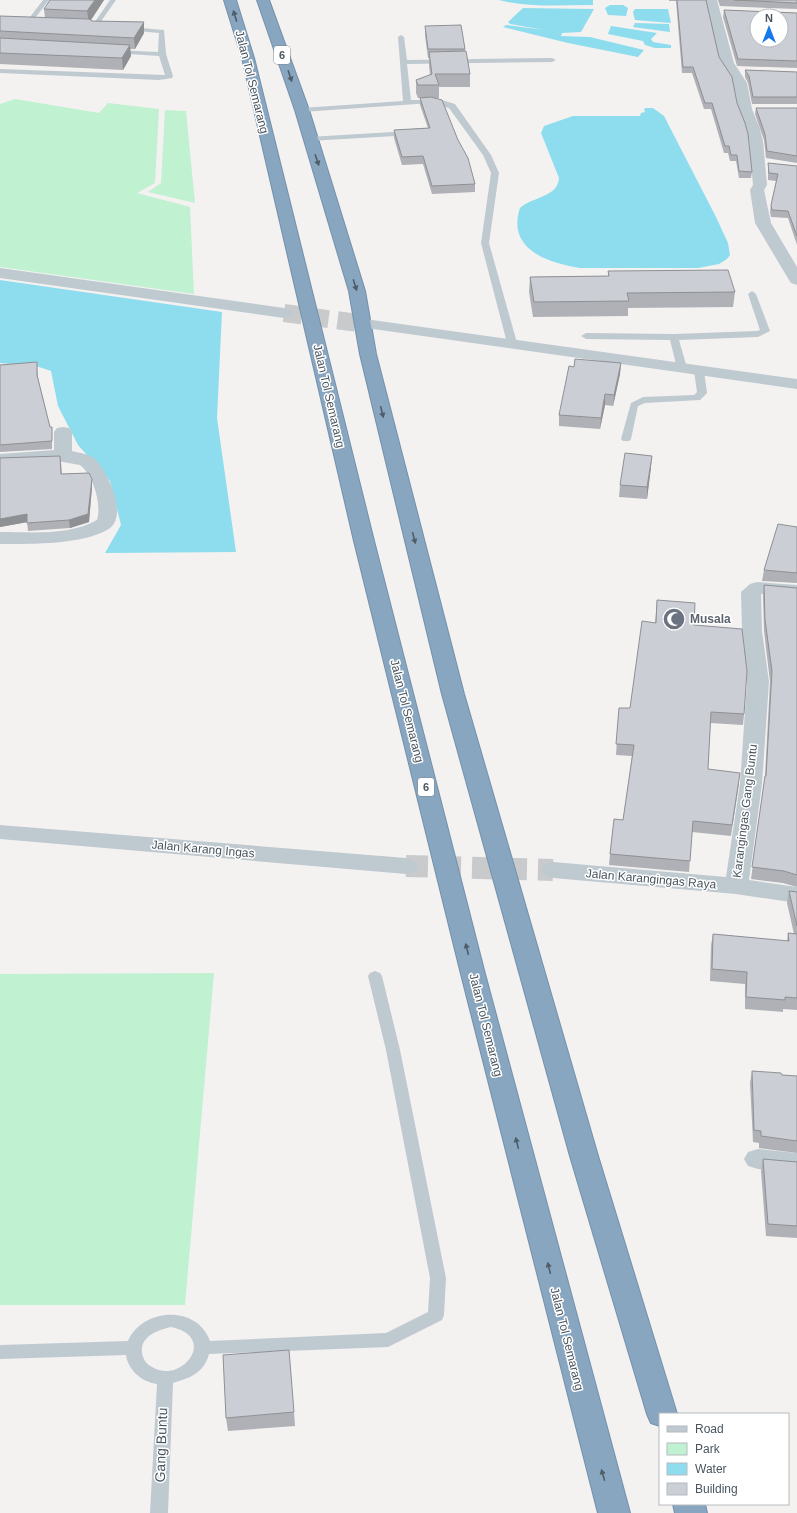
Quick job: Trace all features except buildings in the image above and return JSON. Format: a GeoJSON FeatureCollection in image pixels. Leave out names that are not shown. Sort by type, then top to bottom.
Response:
{"type":"FeatureCollection","features":[{"type":"Feature","properties":{"kind":"highway","name":"Jalan Tol Semarang"},"geometry":{"type":"LineString","coordinates":[[230,0],[248,58],[366,549],[485,1020],[614,1513]]}},
{"type":"Feature","properties":{"kind":"highway","name":"6"},"geometry":{"type":"LineString","coordinates":[[263,0],[302,110],[357,291],[368,354],[455,702],[582,1148],[662,1413]]}},
{"type":"Feature","properties":{"kind":"street"},"geometry":{"type":"LineString","coordinates":[[713,6],[728,12]]}},
{"type":"Feature","properties":{"kind":"street"},"geometry":{"type":"LineString","coordinates":[[713,6],[719,38],[731,71],[740,83],[745,109],[756,141],[760,185],[757,190],[763,223],[797,280]]}},
{"type":"Feature","properties":{"kind":"street"},"geometry":{"type":"LineString","coordinates":[[731,71],[746,72]]}},
{"type":"Feature","properties":{"kind":"street"},"geometry":{"type":"LineString","coordinates":[[745,109],[760,109]]}},
{"type":"Feature","properties":{"kind":"street"},"geometry":{"type":"LineString","coordinates":[[758,163],[774,164]]}},
{"type":"Feature","properties":{"kind":"street"},"geometry":{"type":"LineString","coordinates":[[0,273],[284,313]]}},
{"type":"Feature","properties":{"kind":"street"},"geometry":{"type":"LineString","coordinates":[[365,324],[512,343],[797,384]]}},
{"type":"Feature","properties":{"kind":"street"},"geometry":{"type":"LineString","coordinates":[[63,432],[63,456]]}},
{"type":"Feature","properties":{"kind":"street"},"geometry":{"type":"LineString","coordinates":[[0,459],[63,456],[76,457],[87,461],[99,480],[109,510],[105,523],[88,531],[68,535],[0,538]]}},
{"type":"Feature","properties":{"kind":"street","name":"Karangingas Gang Buntu"},"geometry":{"type":"LineString","coordinates":[[736,886],[751,784],[758,682],[752,631],[751,592],[757,588],[797,591]]}},
{"type":"Feature","properties":{"kind":"street","name":"Jalan Karang Ingas"},"geometry":{"type":"LineString","coordinates":[[0,832],[406,866]]}},
{"type":"Feature","properties":{"kind":"street","name":"Jalan Karangingas Raya"},"geometry":{"type":"LineString","coordinates":[[553,870],[736,886],[797,895]]}},
{"type":"Feature","properties":{"kind":"street"},"geometry":{"type":"LineString","coordinates":[[758,1159],[797,1163]]}},
{"type":"Feature","properties":{"kind":"lane"},"geometry":{"type":"LineString","coordinates":[[27,25],[46,0]]}},
{"type":"Feature","properties":{"kind":"lane"},"geometry":{"type":"LineString","coordinates":[[101,29],[89,28],[113,0]]}},
{"type":"Feature","properties":{"kind":"lane"},"geometry":{"type":"LineString","coordinates":[[0,71],[159,78],[169,76],[162,54],[162,31],[124,29]]}},
{"type":"Feature","properties":{"kind":"lane"},"geometry":{"type":"LineString","coordinates":[[401,37],[407,102]]}},
{"type":"Feature","properties":{"kind":"lane"},"geometry":{"type":"LineString","coordinates":[[108,52],[162,54]]}},
{"type":"Feature","properties":{"kind":"lane"},"geometry":{"type":"LineString","coordinates":[[404,62],[552,60]]}},
{"type":"Feature","properties":{"kind":"lane"},"geometry":{"type":"LineString","coordinates":[[302,110],[431,100],[452,106],[487,155],[495,173],[485,243],[512,343]]}},
{"type":"Feature","properties":{"kind":"lane"},"geometry":{"type":"LineString","coordinates":[[310,139],[413,133]]}},
{"type":"Feature","properties":{"kind":"lane"},"geometry":{"type":"LineString","coordinates":[[586,336],[674,338],[763,333],[765,330],[752,294]]}},
{"type":"Feature","properties":{"kind":"lane"},"geometry":{"type":"LineString","coordinates":[[626,439],[634,405],[643,400],[698,398],[702,393],[674,338]]}},
{"type":"Feature","properties":{"kind":"lane"},"geometry":{"type":"LineString","coordinates":[[203,1348],[388,1340],[436,1315],[438,1278],[393,1050],[375,976]]}},
{"type":"Feature","properties":{"kind":"lane"},"geometry":{"type":"LineString","coordinates":[[170,1320],[184,1322],[194,1328],[201,1337],[203,1348],[199,1360],[191,1369],[178,1376],[165,1378],[151,1376],[141,1369],[134,1360],[133,1348],[137,1337],[146,1328],[157,1322],[170,1320]]}},
{"type":"Feature","properties":{"kind":"lane"},"geometry":{"type":"LineString","coordinates":[[0,1352],[133,1348]]}},
{"type":"Feature","properties":{"kind":"lane","name":"Gang Buntu"},"geometry":{"type":"LineString","coordinates":[[159,1513],[165,1378]]}},
{"type":"Feature","properties":{"kind":"green space"},"geometry":{"type":"Polygon","coordinates":[[[15,99],[99,113],[108,103],[159,109],[155,183],[137,193],[190,207],[194,294],[0,267],[0,104],[15,99]]]}},
{"type":"Feature","properties":{"kind":"green space"},"geometry":{"type":"Polygon","coordinates":[[[165,110],[186,111],[195,203],[148,192],[161,183],[165,110]]]}},
{"type":"Feature","properties":{"kind":"green space"},"geometry":{"type":"Polygon","coordinates":[[[214,973],[185,1305],[0,1305],[0,974],[214,973]]]}},
{"type":"Feature","properties":{"kind":"water"},"geometry":{"type":"Polygon","coordinates":[[[499,0],[593,0],[593,5],[534,5],[511,3],[499,0]]]}},
{"type":"Feature","properties":{"kind":"water"},"geometry":{"type":"Polygon","coordinates":[[[610,5],[623,5],[628,8],[626,16],[608,15],[605,8],[610,5]]]}},
{"type":"Feature","properties":{"kind":"water"},"geometry":{"type":"Polygon","coordinates":[[[523,8],[594,9],[581,32],[562,33],[561,36],[590,37],[644,50],[638,57],[568,43],[503,27],[506,25],[545,30],[510,24],[508,22],[523,8]]]}},
{"type":"Feature","properties":{"kind":"water"},"geometry":{"type":"Polygon","coordinates":[[[635,9],[668,9],[671,23],[635,20],[633,12],[635,9]]]}},
{"type":"Feature","properties":{"kind":"water"},"geometry":{"type":"Polygon","coordinates":[[[635,23],[669,24],[670,32],[633,27],[635,23]]]}},
{"type":"Feature","properties":{"kind":"water"},"geometry":{"type":"Polygon","coordinates":[[[611,26],[657,33],[651,39],[653,42],[671,45],[671,48],[655,48],[645,45],[643,41],[608,34],[611,26]]]}},
{"type":"Feature","properties":{"kind":"water"},"geometry":{"type":"Polygon","coordinates":[[[653,108],[664,116],[728,243],[730,255],[727,259],[719,264],[698,268],[580,268],[568,266],[544,258],[533,252],[525,244],[519,234],[517,222],[520,208],[525,204],[549,193],[558,184],[559,178],[541,133],[544,126],[573,116],[640,116],[641,113],[645,112],[644,109],[653,108]]]}},
{"type":"Feature","properties":{"kind":"water"},"geometry":{"type":"Polygon","coordinates":[[[0,280],[222,312],[217,418],[236,552],[105,553],[121,525],[110,481],[78,445],[58,406],[51,371],[36,366],[0,363],[0,280]]]}},
{"type":"Feature","properties":{"kind":"tunnel"},"geometry":{"type":"LineString","coordinates":[[284,313],[365,324]]}},
{"type":"Feature","properties":{"kind":"tunnel"},"geometry":{"type":"LineString","coordinates":[[406,866],[553,870]]}},
{"type":"Feature","properties":{"kind":"place","name":"Musala"},"geometry":{"type":"Point","coordinates":[674,619]}}]}
